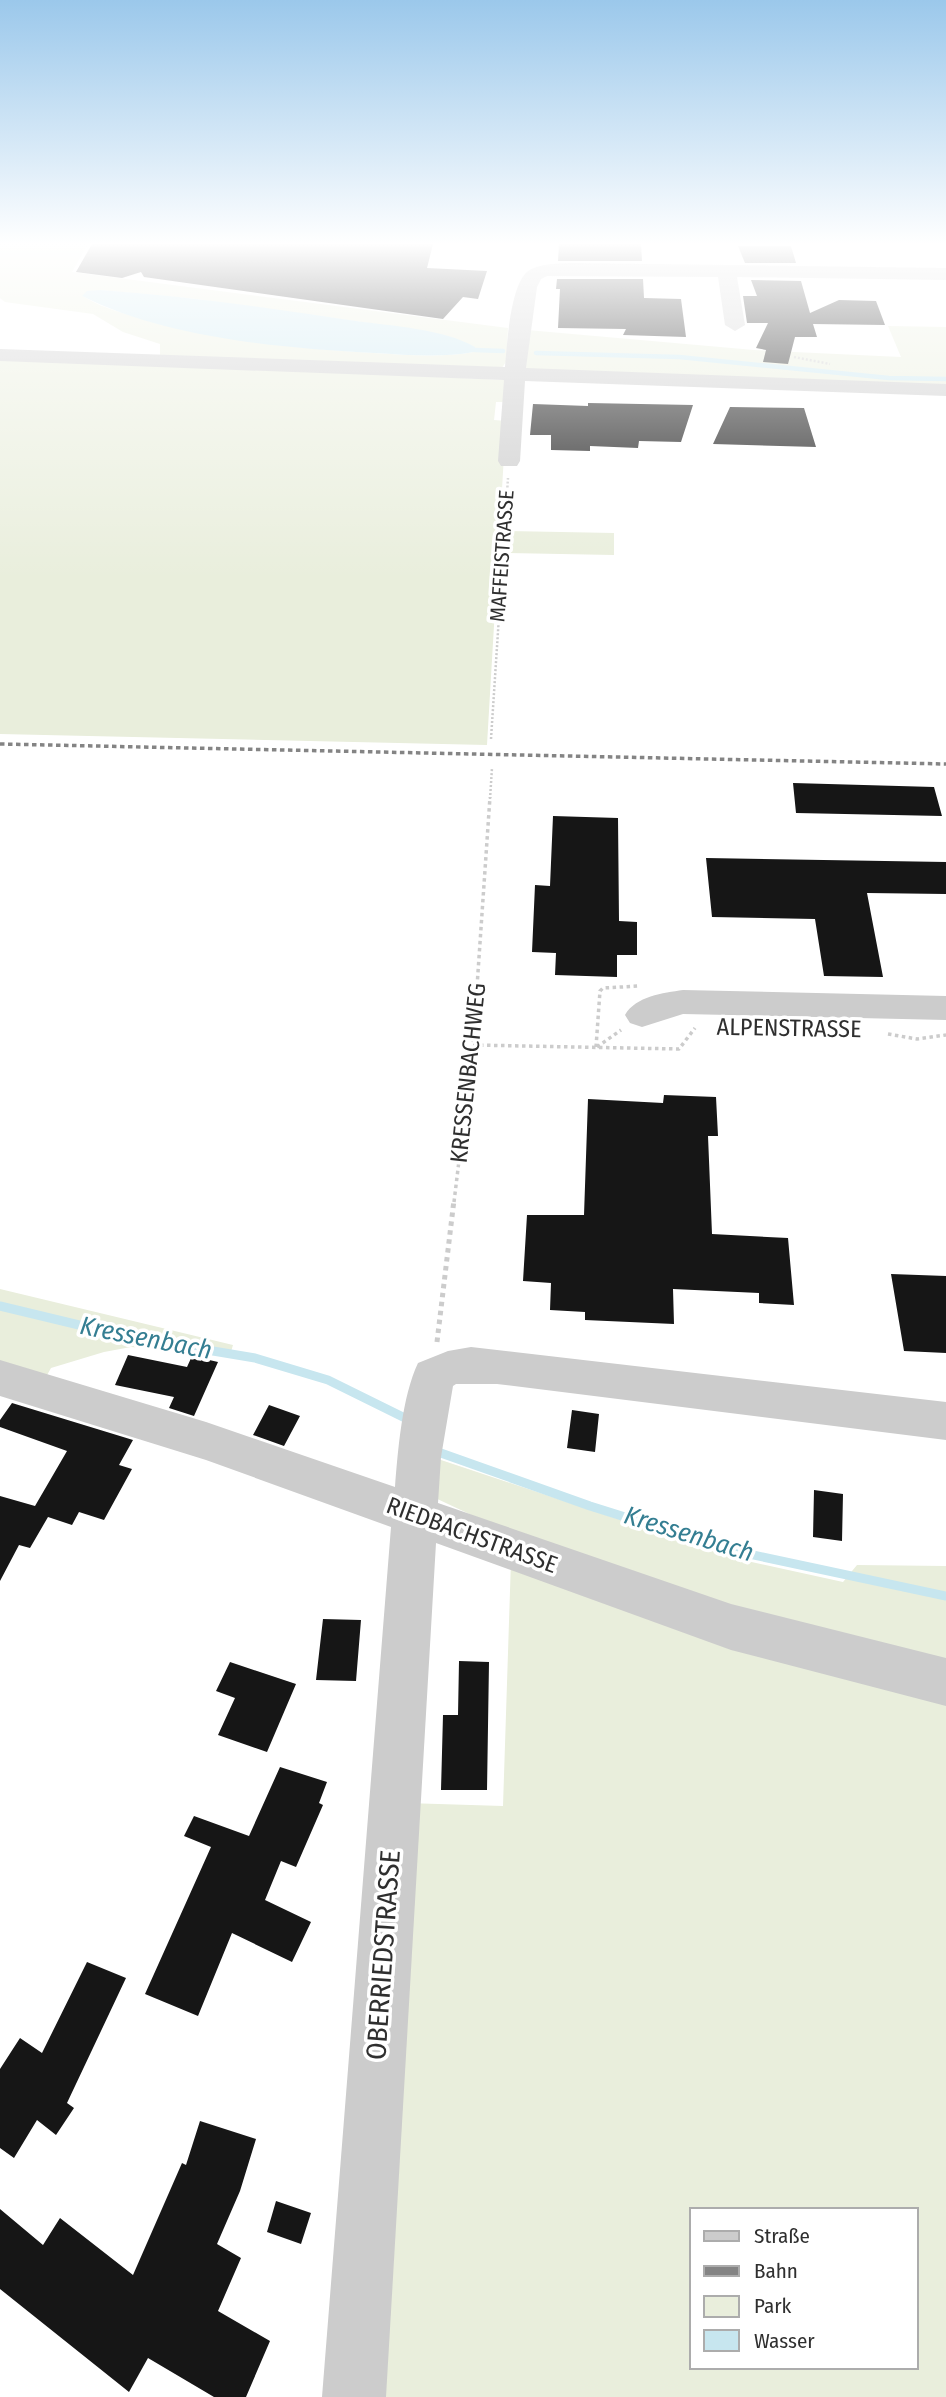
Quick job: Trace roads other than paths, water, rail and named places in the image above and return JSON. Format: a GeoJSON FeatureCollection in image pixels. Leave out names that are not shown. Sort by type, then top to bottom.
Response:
{"type":"FeatureCollection","features":[{"type":"Feature","properties":{"kind":"street"},"geometry":{"type":"LineString","coordinates":[[26,356],[946,390]]}},
{"type":"Feature","properties":{"kind":"street","name":"MAFFEISTRASSE"},"geometry":{"type":"LineString","coordinates":[[509,461],[517,356]]}},
{"type":"Feature","properties":{"kind":"street","name":"ALPENSTRASSE"},"geometry":{"type":"LineString","coordinates":[[642,1016],[663,1005],[683,1002],[946,1008]]}},
{"type":"Feature","properties":{"kind":"street"},"geometry":{"type":"LineString","coordinates":[[415,1514],[419,1457],[433,1376],[446,1367],[468,1364],[496,1366],[946,1421]]}},
{"type":"Feature","properties":{"kind":"street","name":"RIEDBACHSTRASSE"},"geometry":{"type":"LineString","coordinates":[[0,1378],[206,1440],[731,1627],[946,1682]]}},
{"type":"Feature","properties":{"kind":"street","name":"OBERRIEDSTRASSE"},"geometry":{"type":"LineString","coordinates":[[354,2397],[415,1514]]}},
{"type":"Feature","properties":{"kind":"waterway"},"geometry":{"type":"LineString","coordinates":[[638,356],[679,357],[889,378],[946,379]]}},
{"type":"Feature","properties":{"kind":"waterway","name":"Kressenbach"},"geometry":{"type":"LineString","coordinates":[[0,1306],[129,1337],[255,1358],[328,1380],[407,1419]]}},
{"type":"Feature","properties":{"kind":"waterway","name":"Kressenbach"},"geometry":{"type":"LineString","coordinates":[[438,1452],[590,1506],[730,1550],[946,1596]]}},
{"type":"Feature","properties":{"kind":"railway"},"geometry":{"type":"LineString","coordinates":[[0,744],[946,764]]}}]}
